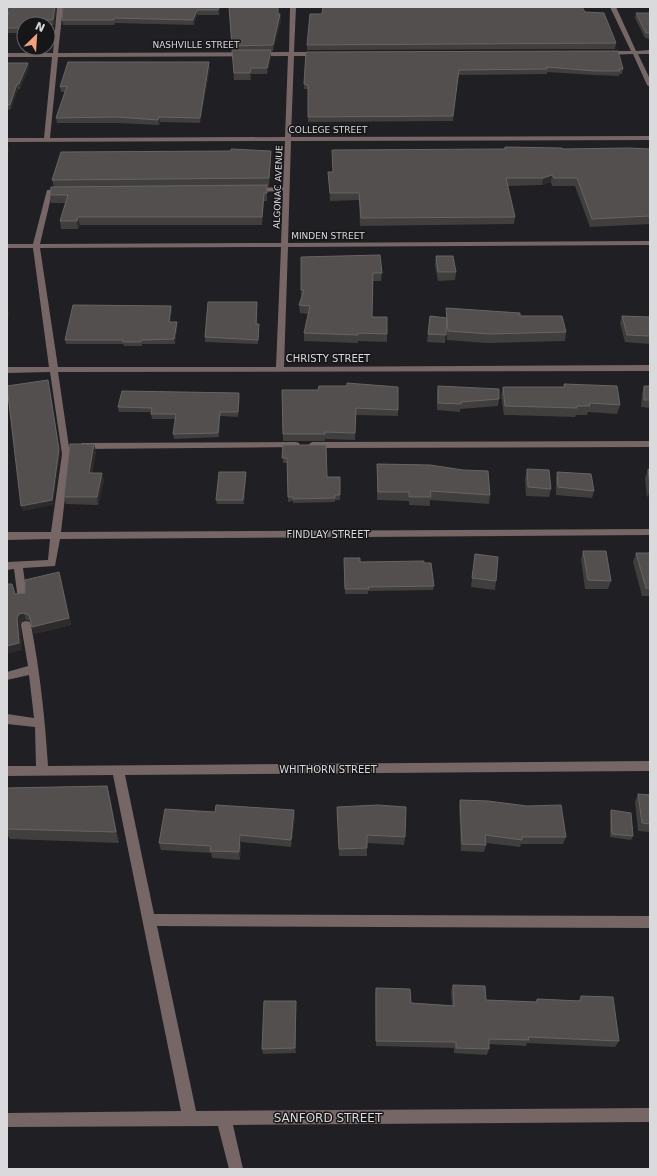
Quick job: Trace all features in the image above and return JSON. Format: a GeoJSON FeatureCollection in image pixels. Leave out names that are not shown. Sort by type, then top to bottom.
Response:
{"type":"FeatureCollection","features":[{"type":"Feature","properties":{"kind":"street"},"geometry":{"type":"LineString","coordinates":[[56,45],[60,7]]}},
{"type":"Feature","properties":{"kind":"street","name":"ALGONAC AVENUE"},"geometry":{"type":"LineString","coordinates":[[280,369],[294,7]]}},
{"type":"Feature","properties":{"kind":"street"},"geometry":{"type":"LineString","coordinates":[[613,7],[650,85]]}},
{"type":"Feature","properties":{"kind":"street"},"geometry":{"type":"LineString","coordinates":[[595,53],[650,52]]}},
{"type":"Feature","properties":{"kind":"street","name":"NASHVILLE STREET"},"geometry":{"type":"LineString","coordinates":[[56,55],[324,54]]}},
{"type":"Feature","properties":{"kind":"street"},"geometry":{"type":"LineString","coordinates":[[47,140],[55,56]]}},
{"type":"Feature","properties":{"kind":"street","name":"COLLEGE STREET"},"geometry":{"type":"LineString","coordinates":[[7,140],[650,138]]}},
{"type":"Feature","properties":{"kind":"street"},"geometry":{"type":"LineString","coordinates":[[247,190],[287,189]]}},
{"type":"Feature","properties":{"kind":"street"},"geometry":{"type":"LineString","coordinates":[[7,566],[52,563],[54,535],[66,454],[36,246],[49,191],[72,191]]}},
{"type":"Feature","properties":{"kind":"street","name":"MINDEN STREET"},"geometry":{"type":"LineString","coordinates":[[7,246],[650,243]]}},
{"type":"Feature","properties":{"kind":"street","name":"CHRISTY STREET"},"geometry":{"type":"LineString","coordinates":[[7,370],[650,368]]}},
{"type":"Feature","properties":{"kind":"street"},"geometry":{"type":"LineString","coordinates":[[65,446],[650,444]]}},
{"type":"Feature","properties":{"kind":"street","name":"FINDLAY STREET"},"geometry":{"type":"LineString","coordinates":[[7,536],[650,532]]}},
{"type":"Feature","properties":{"kind":"street"},"geometry":{"type":"LineString","coordinates":[[18,565],[15,586],[22,596]]}},
{"type":"Feature","properties":{"kind":"street"},"geometry":{"type":"LineString","coordinates":[[24,628],[34,669],[40,723],[42,771]]}},
{"type":"Feature","properties":{"kind":"street"},"geometry":{"type":"LineString","coordinates":[[7,676],[34,669]]}},
{"type":"Feature","properties":{"kind":"street"},"geometry":{"type":"LineString","coordinates":[[7,719],[40,723]]}},
{"type":"Feature","properties":{"kind":"street","name":"WHITHORN STREET"},"geometry":{"type":"LineString","coordinates":[[7,771],[650,766]]}},
{"type":"Feature","properties":{"kind":"street"},"geometry":{"type":"LineString","coordinates":[[118,771],[190,1119]]}},
{"type":"Feature","properties":{"kind":"street"},"geometry":{"type":"LineString","coordinates":[[149,920],[650,922]]}},
{"type":"Feature","properties":{"kind":"street","name":"SANFORD STREET"},"geometry":{"type":"LineString","coordinates":[[7,1120],[650,1115]]}},
{"type":"Feature","properties":{"kind":"street"},"geometry":{"type":"LineString","coordinates":[[224,1119],[236,1169]]}},
{"type":"Feature","properties":{"kind":"building"},"geometry":{"type":"Polygon","coordinates":[[[7,7],[55,7],[54,16],[16,16],[16,28],[7,28],[7,16],[9,13],[7,13],[7,7]]]}},
{"type":"Feature","properties":{"kind":"building"},"geometry":{"type":"Polygon","coordinates":[[[63,7],[219,7],[218,10],[197,10],[193,20],[114,18],[114,20],[62,20],[63,7]]]}},
{"type":"Feature","properties":{"kind":"building"},"geometry":{"type":"Polygon","coordinates":[[[229,7],[278,7],[278,14],[280,14],[273,45],[232,46],[229,7]]]}},
{"type":"Feature","properties":{"kind":"building"},"geometry":{"type":"Polygon","coordinates":[[[323,7],[582,7],[585,12],[604,13],[616,43],[307,45],[310,14],[322,14],[323,7]]]}},
{"type":"Feature","properties":{"kind":"building"},"geometry":{"type":"Polygon","coordinates":[[[636,13],[650,13],[650,33],[646,33],[636,13]]]}},
{"type":"Feature","properties":{"kind":"building"},"geometry":{"type":"Polygon","coordinates":[[[232,50],[271,50],[267,68],[251,68],[250,73],[234,73],[232,50]]]}},
{"type":"Feature","properties":{"kind":"building"},"geometry":{"type":"Polygon","coordinates":[[[618,51],[623,69],[619,69],[620,71],[595,71],[547,67],[547,69],[459,70],[453,116],[308,117],[308,85],[304,84],[306,52],[618,51]]]}},
{"type":"Feature","properties":{"kind":"building"},"geometry":{"type":"Polygon","coordinates":[[[68,62],[209,62],[200,118],[159,117],[158,120],[116,117],[56,118],[67,86],[60,87],[68,62]]]}},
{"type":"Feature","properties":{"kind":"building"},"geometry":{"type":"Polygon","coordinates":[[[7,63],[28,63],[19,84],[17,84],[10,105],[7,105],[7,63]]]}},
{"type":"Feature","properties":{"kind":"building"},"geometry":{"type":"Polygon","coordinates":[[[505,147],[650,149],[650,216],[592,219],[577,178],[554,178],[552,175],[543,178],[506,178],[515,217],[361,218],[359,193],[330,193],[328,172],[333,172],[332,150],[505,149],[505,147]]]}},
{"type":"Feature","properties":{"kind":"building"},"geometry":{"type":"Polygon","coordinates":[[[231,149],[271,151],[269,178],[52,180],[61,152],[231,151],[231,149]]]}},
{"type":"Feature","properties":{"kind":"building"},"geometry":{"type":"Polygon","coordinates":[[[267,185],[267,193],[264,193],[262,217],[78,217],[77,221],[60,221],[68,195],[50,195],[51,187],[267,185]]]}},
{"type":"Feature","properties":{"kind":"building"},"geometry":{"type":"Polygon","coordinates":[[[380,255],[382,273],[373,273],[372,317],[387,317],[387,334],[358,333],[358,335],[304,333],[310,306],[299,305],[304,290],[301,290],[301,257],[380,255]]]}},
{"type":"Feature","properties":{"kind":"building"},"geometry":{"type":"Polygon","coordinates":[[[436,256],[453,256],[456,272],[438,272],[436,256]]]}},
{"type":"Feature","properties":{"kind":"building"},"geometry":{"type":"Polygon","coordinates":[[[208,302],[257,302],[256,324],[259,324],[258,340],[205,337],[208,302]]]}},
{"type":"Feature","properties":{"kind":"building"},"geometry":{"type":"Polygon","coordinates":[[[73,305],[171,306],[169,322],[177,322],[174,339],[142,340],[141,342],[123,342],[123,340],[65,340],[73,305]]]}},
{"type":"Feature","properties":{"kind":"building"},"geometry":{"type":"Polygon","coordinates":[[[446,308],[520,313],[520,316],[562,316],[566,332],[489,334],[448,331],[446,308]]]}},
{"type":"Feature","properties":{"kind":"building"},"geometry":{"type":"Polygon","coordinates":[[[430,316],[447,318],[446,335],[428,334],[430,316]]]}},
{"type":"Feature","properties":{"kind":"building"},"geometry":{"type":"Polygon","coordinates":[[[622,316],[650,317],[650,336],[627,335],[622,316]]]}},
{"type":"Feature","properties":{"kind":"building"},"geometry":{"type":"Polygon","coordinates":[[[48,380],[59,449],[52,500],[21,506],[7,386],[48,380]]]}},
{"type":"Feature","properties":{"kind":"building"},"geometry":{"type":"Polygon","coordinates":[[[347,383],[398,387],[398,410],[356,408],[355,433],[325,432],[325,434],[283,434],[282,390],[318,390],[319,386],[347,386],[347,383]]]}},
{"type":"Feature","properties":{"kind":"building"},"geometry":{"type":"Polygon","coordinates":[[[564,384],[617,386],[620,405],[589,403],[590,406],[577,406],[577,408],[505,406],[503,387],[565,387],[564,384]]]}},
{"type":"Feature","properties":{"kind":"building"},"geometry":{"type":"Polygon","coordinates":[[[438,386],[499,389],[499,399],[461,402],[461,404],[438,403],[438,386]]]}},
{"type":"Feature","properties":{"kind":"building"},"geometry":{"type":"Polygon","coordinates":[[[644,386],[650,386],[650,400],[644,400],[644,386]]]}},
{"type":"Feature","properties":{"kind":"building"},"geometry":{"type":"Polygon","coordinates":[[[122,391],[239,393],[238,412],[220,412],[218,433],[173,434],[176,414],[151,414],[152,408],[118,407],[122,391]]]}},
{"type":"Feature","properties":{"kind":"building"},"geometry":{"type":"Polygon","coordinates":[[[70,444],[94,444],[89,473],[102,473],[97,497],[64,497],[70,444]]]}},
{"type":"Feature","properties":{"kind":"building"},"geometry":{"type":"Polygon","coordinates":[[[283,445],[326,445],[327,477],[340,477],[340,495],[335,495],[335,498],[293,499],[293,497],[288,497],[287,458],[282,458],[283,445]]]}},
{"type":"Feature","properties":{"kind":"building"},"geometry":{"type":"Polygon","coordinates":[[[377,464],[430,465],[463,470],[488,471],[490,495],[430,491],[431,497],[409,497],[409,492],[378,492],[377,464]]]}},
{"type":"Feature","properties":{"kind":"building"},"geometry":{"type":"Polygon","coordinates":[[[527,469],[549,470],[551,489],[528,487],[527,469]]]}},
{"type":"Feature","properties":{"kind":"building"},"geometry":{"type":"Polygon","coordinates":[[[648,469],[650,470],[650,486],[648,469]]]}},
{"type":"Feature","properties":{"kind":"building"},"geometry":{"type":"Polygon","coordinates":[[[219,472],[246,472],[243,500],[216,500],[219,472]]]}},
{"type":"Feature","properties":{"kind":"building"},"geometry":{"type":"Polygon","coordinates":[[[557,472],[591,474],[594,491],[558,487],[557,472]]]}},
{"type":"Feature","properties":{"kind":"building"},"geometry":{"type":"Polygon","coordinates":[[[583,551],[606,551],[611,581],[588,580],[583,551]]]}},
{"type":"Feature","properties":{"kind":"building"},"geometry":{"type":"Polygon","coordinates":[[[636,553],[650,553],[650,588],[646,588],[636,553]]]}},
{"type":"Feature","properties":{"kind":"building"},"geometry":{"type":"Polygon","coordinates":[[[475,554],[498,557],[496,581],[472,578],[475,554]]]}},
{"type":"Feature","properties":{"kind":"building"},"geometry":{"type":"Polygon","coordinates":[[[344,558],[360,558],[360,562],[424,561],[424,563],[431,563],[434,586],[368,587],[369,589],[345,589],[344,558]]]}},
{"type":"Feature","properties":{"kind":"building"},"geometry":{"type":"Polygon","coordinates":[[[59,572],[69,618],[32,627],[29,615],[24,613],[19,614],[17,618],[19,643],[7,646],[7,584],[12,584],[15,594],[25,593],[25,580],[59,572]]]}},
{"type":"Feature","properties":{"kind":"building"},"geometry":{"type":"Polygon","coordinates":[[[107,786],[116,832],[7,829],[7,788],[107,786]]]}},
{"type":"Feature","properties":{"kind":"building"},"geometry":{"type":"Polygon","coordinates":[[[638,794],[650,795],[650,824],[642,823],[638,794]]]}},
{"type":"Feature","properties":{"kind":"building"},"geometry":{"type":"Polygon","coordinates":[[[460,800],[488,801],[527,806],[561,805],[566,837],[522,837],[522,840],[485,835],[486,845],[462,844],[460,800]]]}},
{"type":"Feature","properties":{"kind":"building"},"geometry":{"type":"Polygon","coordinates":[[[216,805],[294,810],[291,840],[240,835],[239,852],[210,851],[211,846],[159,843],[165,809],[215,812],[216,805]]]}},
{"type":"Feature","properties":{"kind":"building"},"geometry":{"type":"Polygon","coordinates":[[[378,805],[406,807],[405,837],[367,835],[367,848],[339,849],[337,807],[378,805]]]}},
{"type":"Feature","properties":{"kind":"building"},"geometry":{"type":"Polygon","coordinates":[[[611,810],[631,813],[633,836],[612,834],[611,810]]]}},
{"type":"Feature","properties":{"kind":"building"},"geometry":{"type":"Polygon","coordinates":[[[453,985],[485,986],[486,1000],[537,1002],[537,999],[581,1001],[581,996],[613,997],[619,1041],[528,1037],[529,1040],[489,1039],[489,1049],[456,1048],[456,1042],[376,1041],[376,988],[410,989],[411,1003],[454,1006],[453,985]]]}},
{"type":"Feature","properties":{"kind":"building"},"geometry":{"type":"Polygon","coordinates":[[[264,1001],[296,1001],[295,1048],[262,1049],[264,1001]]]}}]}
